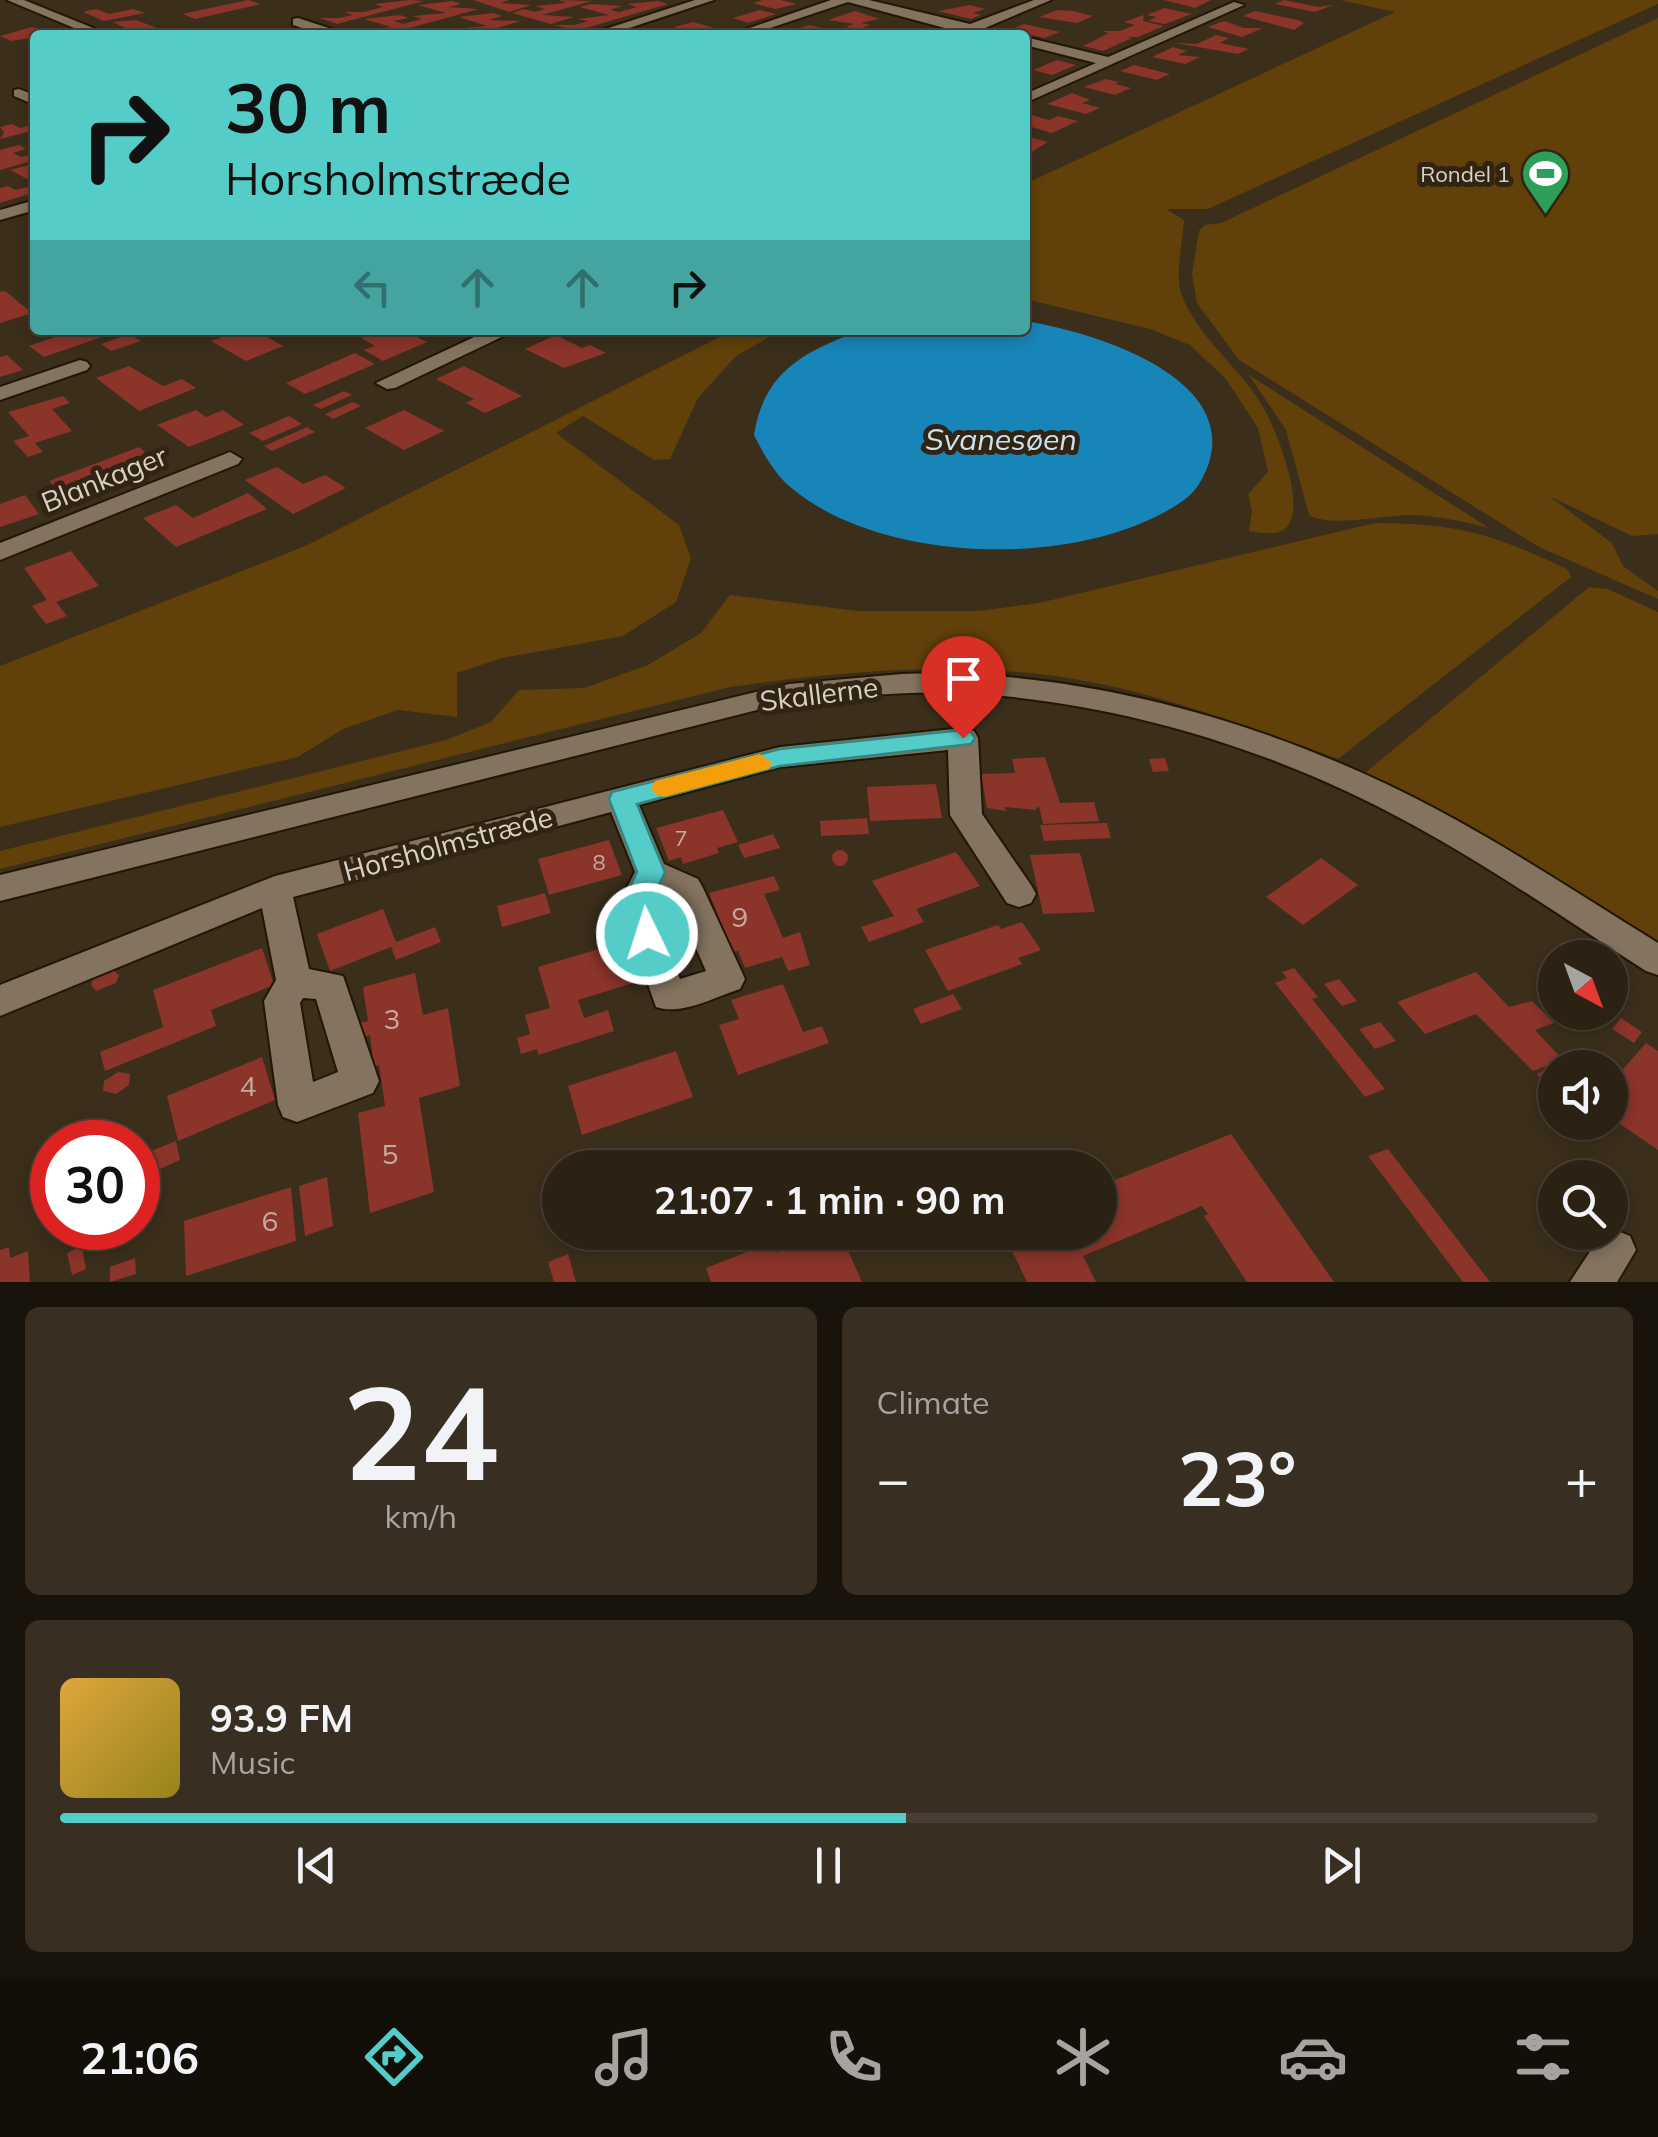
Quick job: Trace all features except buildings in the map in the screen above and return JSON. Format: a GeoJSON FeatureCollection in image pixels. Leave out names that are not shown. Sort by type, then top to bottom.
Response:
{"type":"FeatureCollection","features":[{"type":"Feature","properties":{"kind":"street"},"geometry":{"type":"LineString","coordinates":[[14,0],[91,30]]}},
{"type":"Feature","properties":{"kind":"street"},"geometry":{"type":"LineString","coordinates":[[751,30],[843,0]]}},
{"type":"Feature","properties":{"kind":"street"},"geometry":{"type":"LineString","coordinates":[[853,0],[979,30]]}},
{"type":"Feature","properties":{"kind":"street"},"geometry":{"type":"LineString","coordinates":[[966,30],[1046,0]]}},
{"type":"Feature","properties":{"kind":"street"},"geometry":{"type":"LineString","coordinates":[[610,30],[700,1]]}},
{"type":"Feature","properties":{"kind":"street"},"geometry":{"type":"LineString","coordinates":[[1030,97],[1238,5]]}},
{"type":"Feature","properties":{"kind":"street"},"geometry":{"type":"LineString","coordinates":[[298,22],[321,30]]}},
{"type":"Feature","properties":{"kind":"street"},"geometry":{"type":"LineString","coordinates":[[1030,42],[1110,62]]}},
{"type":"Feature","properties":{"kind":"street"},"geometry":{"type":"LineString","coordinates":[[19,94],[30,99]]}},
{"type":"Feature","properties":{"kind":"street"},"geometry":{"type":"LineString","coordinates":[[0,215],[30,206]]}},
{"type":"Feature","properties":{"kind":"street"},"geometry":{"type":"LineString","coordinates":[[387,383],[495,335]]}},
{"type":"Feature","properties":{"kind":"street"},"geometry":{"type":"LineString","coordinates":[[0,394],[80,366]]}},
{"type":"Feature","properties":{"kind":"street","name":"Blankager"},"geometry":{"type":"LineString","coordinates":[[0,552],[230,460]]}},
{"type":"Feature","properties":{"kind":"street","name":"Skallerne"},"geometry":{"type":"LineString","coordinates":[[0,888],[770,697],[919,683],[1056,692],[1192,723],[1342,776],[1412,810],[1658,961]]}},
{"type":"Feature","properties":{"kind":"street","name":"Horsholmstræde"},"geometry":{"type":"LineString","coordinates":[[0,1001],[276,890],[780,757],[963,738],[966,815],[1019,894]]}},
{"type":"Feature","properties":{"kind":"street"},"geometry":{"type":"LineString","coordinates":[[622,799],[651,872]]}},
{"type":"Feature","properties":{"kind":"street"},"geometry":{"type":"LineString","coordinates":[[276,890],[294,982]]}},
{"type":"Feature","properties":{"kind":"shaded area"},"geometry":{"type":"Polygon","coordinates":[[[1340,0],[1658,0],[1658,4],[1208,209],[1166,209],[1184,220],[1179,269],[1182,296],[1200,327],[1258,398],[1290,477],[1293,512],[1289,525],[1276,533],[1249,531],[1252,511],[1248,494],[1268,472],[1258,428],[1226,379],[1190,345],[1150,329],[1030,300],[1030,182],[1395,12],[1340,0]]]}},
{"type":"Feature","properties":{"kind":"shaded area"},"geometry":{"type":"Polygon","coordinates":[[[1658,18],[1658,534],[1632,536],[1549,496],[1612,543],[1623,566],[1658,591],[1658,599],[1539,547],[1239,360],[1197,303],[1192,274],[1199,231],[1205,225],[1221,223],[1658,18]]]}},
{"type":"Feature","properties":{"kind":"shaded area"},"geometry":{"type":"Polygon","coordinates":[[[724,335],[773,335],[736,356],[698,398],[670,459],[654,460],[583,416],[556,433],[679,525],[691,558],[676,602],[623,636],[502,658],[457,673],[457,717],[398,710],[343,729],[298,757],[0,827],[0,666],[303,547],[724,335]]]}},
{"type":"Feature","properties":{"kind":"shaded area"},"geometry":{"type":"Polygon","coordinates":[[[1249,375],[1489,528],[1420,516],[1343,521],[1309,515],[1286,430],[1249,375]]]}},
{"type":"Feature","properties":{"kind":"shaded area"},"geometry":{"type":"Polygon","coordinates":[[[1375,523],[1474,533],[1567,569],[1571,577],[1338,759],[1175,703],[1074,679],[988,670],[858,672],[730,687],[0,869],[0,851],[446,740],[491,722],[519,690],[584,688],[648,665],[701,633],[730,595],[858,611],[978,611],[1039,603],[1375,523]]]}},
{"type":"Feature","properties":{"kind":"shaded area"},"geometry":{"type":"Polygon","coordinates":[[[1589,587],[1608,589],[1658,612],[1658,946],[1365,773],[1589,587]]]}},
{"type":"Feature","properties":{"kind":"water","name":"Svanesøen"},"geometry":{"type":"Polygon","coordinates":[[[1030,322],[1112,344],[1172,375],[1194,396],[1209,420],[1209,462],[1195,490],[1184,500],[1143,523],[1094,539],[1040,547],[983,549],[927,544],[874,531],[827,512],[788,485],[754,435],[759,413],[777,379],[805,356],[840,338],[1030,335],[1030,322]]]}},
{"type":"Feature","properties":{"kind":"slow traffic"},"geometry":{"type":"LineString","coordinates":[[664,788],[760,763]]}},
{"type":"Feature","properties":{"kind":"place","name":"Rondel 1"},"geometry":{"type":"Point","coordinates":[1545,216]}},
{"type":"Feature","properties":{"kind":"route"},"geometry":{"type":"LineString","coordinates":[[647,934],[636,904],[651,872],[622,799],[780,757],[963,738]]}}]}
